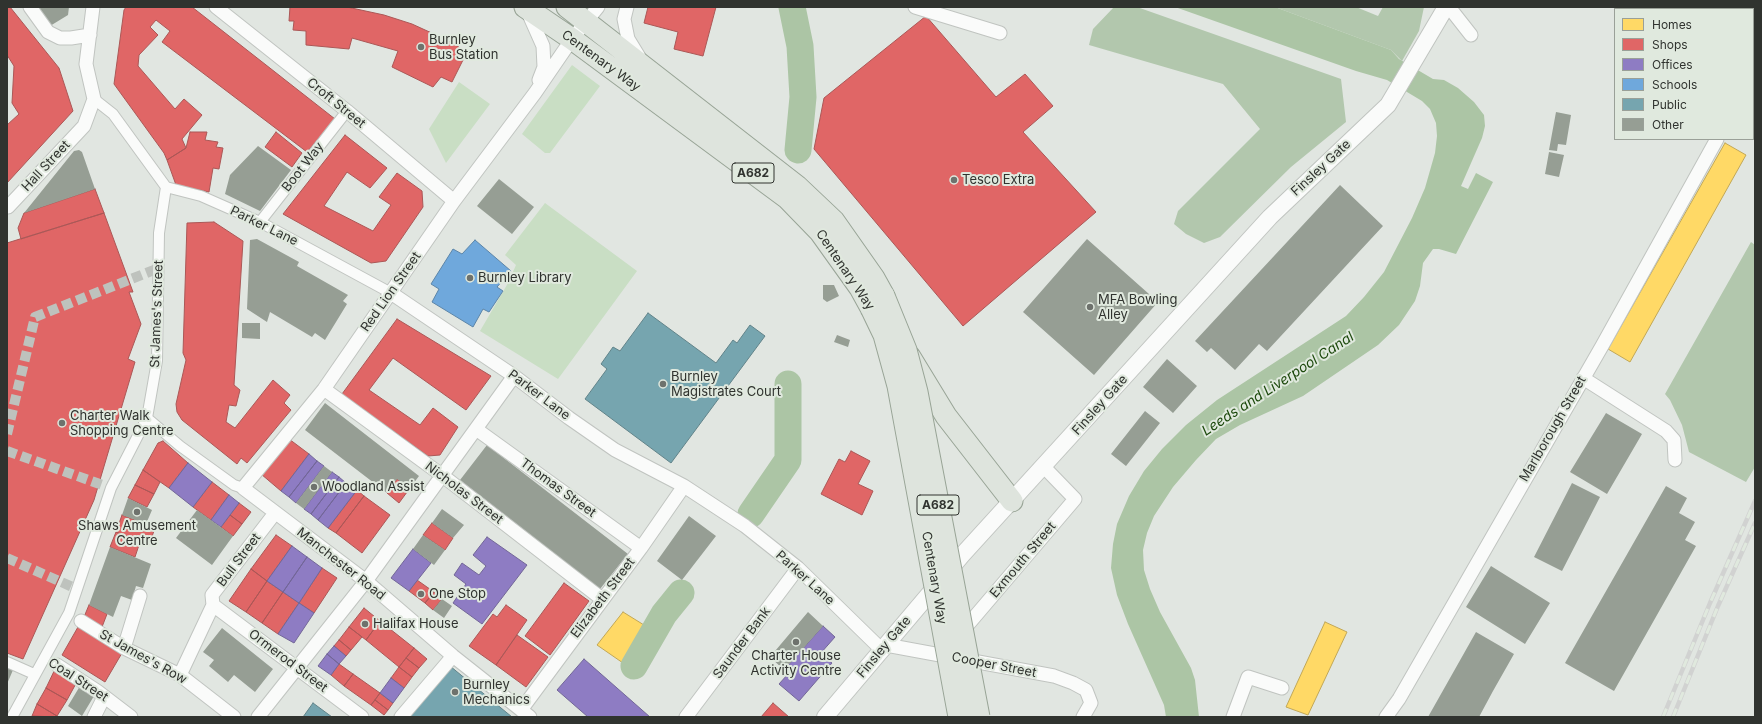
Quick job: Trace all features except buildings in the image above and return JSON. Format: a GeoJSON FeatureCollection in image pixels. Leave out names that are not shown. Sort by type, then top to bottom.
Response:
{"type":"FeatureCollection","features":[{"type":"Feature","properties":{"kind":"main road","name":"Centenary Way"},"geometry":{"type":"LineString","coordinates":[[567,7],[590,12],[645,67],[797,186],[828,216],[874,278],[884,335],[898,386],[959,717]]}},
{"type":"Feature","properties":{"kind":"main road","name":"Centenary Way"},"geometry":{"type":"LineString","coordinates":[[526,8],[572,39],[788,198],[820,232],[860,288],[878,302],[906,350],[917,392],[979,717]]}},
{"type":"Feature","properties":{"kind":"main road","name":"A682"},"geometry":{"type":"LineString","coordinates":[[906,350],[946,416],[1012,501]]}},
{"type":"Feature","properties":{"kind":"street"},"geometry":{"type":"LineString","coordinates":[[30,7],[48,32],[60,38],[90,35]]}},
{"type":"Feature","properties":{"kind":"street"},"geometry":{"type":"LineString","coordinates":[[93,7],[86,64],[94,99],[113,114],[166,187]]}},
{"type":"Feature","properties":{"kind":"street","name":"Croft Street"},"geometry":{"type":"LineString","coordinates":[[216,7],[347,111],[454,201]]}},
{"type":"Feature","properties":{"kind":"street"},"geometry":{"type":"LineString","coordinates":[[627,7],[624,19],[628,39],[645,67]]}},
{"type":"Feature","properties":{"kind":"street"},"geometry":{"type":"LineString","coordinates":[[915,7],[1000,33]]}},
{"type":"Feature","properties":{"kind":"street","name":"Finsley Gate"},"geometry":{"type":"LineString","coordinates":[[825,717],[963,554],[1044,467],[1270,217],[1388,105],[1446,7]]}},
{"type":"Feature","properties":{"kind":"street"},"geometry":{"type":"LineString","coordinates":[[1449,7],[1471,35]]}},
{"type":"Feature","properties":{"kind":"street","name":"Red Lion Street"},"geometry":{"type":"LineString","coordinates":[[526,8],[543,46],[544,67],[535,93]]}},
{"type":"Feature","properties":{"kind":"street"},"geometry":{"type":"LineString","coordinates":[[553,26],[571,25],[590,12]]}},
{"type":"Feature","properties":{"kind":"street"},"geometry":{"type":"LineString","coordinates":[[590,12],[589,40],[607,65]]}},
{"type":"Feature","properties":{"kind":"street","name":"Red Lion Street"},"geometry":{"type":"LineString","coordinates":[[243,488],[324,389],[454,201],[535,93],[590,12]]}},
{"type":"Feature","properties":{"kind":"street","name":"Hall Street"},"geometry":{"type":"LineString","coordinates":[[8,207],[84,126],[94,99]]}},
{"type":"Feature","properties":{"kind":"street","name":"Boot Way"},"geometry":{"type":"LineString","coordinates":[[260,222],[347,111]]}},
{"type":"Feature","properties":{"kind":"street","name":"Marlborough Street"},"geometry":{"type":"LineString","coordinates":[[1386,717],[1403,692],[1583,378],[1716,140]]}},
{"type":"Feature","properties":{"kind":"street","name":"Parker Lane"},"geometry":{"type":"LineString","coordinates":[[166,187],[201,196],[260,222],[391,293],[514,376],[614,450],[684,486],[745,526],[798,568],[884,648]]}},
{"type":"Feature","properties":{"kind":"street","name":"St James's Street"},"geometry":{"type":"LineString","coordinates":[[12,717],[68,613],[111,488],[147,418],[157,360],[159,233],[166,187]]}},
{"type":"Feature","properties":{"kind":"street"},"geometry":{"type":"LineString","coordinates":[[258,717],[366,581],[514,376]]}},
{"type":"Feature","properties":{"kind":"street"},"geometry":{"type":"LineString","coordinates":[[1583,378],[1666,430],[1674,440],[1675,460]]}},
{"type":"Feature","properties":{"kind":"street","name":"Nicholas Street"},"geometry":{"type":"LineString","coordinates":[[324,389],[443,476],[602,599]]}},
{"type":"Feature","properties":{"kind":"street","name":"Manchester Road"},"geometry":{"type":"LineString","coordinates":[[147,418],[204,463],[234,485],[243,488],[366,581],[453,656],[526,713]]}},
{"type":"Feature","properties":{"kind":"street","name":"Thomas Street"},"geometry":{"type":"LineString","coordinates":[[476,429],[641,548]]}},
{"type":"Feature","properties":{"kind":"street","name":"Exmouth Street"},"geometry":{"type":"LineString","coordinates":[[942,656],[1075,499],[1044,467]]}},
{"type":"Feature","properties":{"kind":"street","name":"Elizabeth Street"},"geometry":{"type":"LineString","coordinates":[[526,713],[602,599],[641,548],[684,486]]}},
{"type":"Feature","properties":{"kind":"street","name":"Bull Street"},"geometry":{"type":"LineString","coordinates":[[180,675],[213,605],[212,595],[276,513]]}},
{"type":"Feature","properties":{"kind":"street","name":"Saunder Bank"},"geometry":{"type":"LineString","coordinates":[[686,717],[798,568]]}},
{"type":"Feature","properties":{"kind":"street"},"geometry":{"type":"LineString","coordinates":[[124,648],[140,596]]}},
{"type":"Feature","properties":{"kind":"street","name":"Ormerod Street"},"geometry":{"type":"LineString","coordinates":[[213,605],[362,717]]}},
{"type":"Feature","properties":{"kind":"street","name":"St James's Row"},"geometry":{"type":"LineString","coordinates":[[68,613],[124,648],[180,675],[234,717]]}},
{"type":"Feature","properties":{"kind":"street","name":"Cooper Street"},"geometry":{"type":"LineString","coordinates":[[884,648],[942,656],[1054,676],[1073,683],[1086,690],[1091,703],[1082,717]]}},
{"type":"Feature","properties":{"kind":"street"},"geometry":{"type":"LineString","coordinates":[[401,717],[453,656]]}},
{"type":"Feature","properties":{"kind":"street","name":"Coal Street"},"geometry":{"type":"LineString","coordinates":[[44,658],[58,665],[104,696],[131,717]]}},
{"type":"Feature","properties":{"kind":"street"},"geometry":{"type":"LineString","coordinates":[[7,662],[34,674]]}},
{"type":"Feature","properties":{"kind":"street"},"geometry":{"type":"LineString","coordinates":[[1233,717],[1248,678],[1282,688]]}},
{"type":"Feature","properties":{"kind":"street"},"geometry":{"type":"LineString","coordinates":[[94,717],[104,696]]}},
{"type":"Feature","properties":{"kind":"shaded area"},"geometry":{"type":"Polygon","coordinates":[[[1114,7],[1137,7],[1341,79],[1346,122],[1291,167],[1220,237],[1204,243],[1186,234],[1174,224],[1178,211],[1260,129],[1223,84],[1089,45],[1093,29],[1114,7]]]}},
{"type":"Feature","properties":{"kind":"shaded area"},"geometry":{"type":"Polygon","coordinates":[[[1275,7],[1356,7],[1378,16],[1383,7],[1424,7],[1419,31],[1402,61],[1391,50],[1275,7]]]}},
{"type":"Feature","properties":{"kind":"shaded area"},"geometry":{"type":"Polygon","coordinates":[[[572,65],[600,86],[550,153],[545,153],[522,134],[572,65]]]}},
{"type":"Feature","properties":{"kind":"shaded area"},"geometry":{"type":"Polygon","coordinates":[[[459,82],[490,104],[446,163],[429,129],[459,82]]]}},
{"type":"Feature","properties":{"kind":"shaded area"},"geometry":{"type":"Polygon","coordinates":[[[545,203],[637,271],[558,379],[480,331],[508,283],[516,265],[505,255],[545,203]]]}},
{"type":"Feature","properties":{"kind":"shaded area"},"geometry":{"type":"Polygon","coordinates":[[[1751,242],[1755,245],[1755,467],[1746,482],[1689,452],[1682,425],[1670,400],[1665,394],[1751,242]]]}},
{"type":"Feature","properties":{"kind":"water","name":"Leeds and Liverpool Canal"},"geometry":{"type":"Polygon","coordinates":[[[1175,7],[1275,7],[1391,50],[1399,59],[1433,79],[1444,80],[1458,88],[1474,102],[1484,115],[1485,126],[1482,138],[1461,186],[1468,189],[1476,173],[1493,182],[1456,254],[1439,249],[1433,249],[1423,263],[1420,286],[1415,301],[1399,325],[1378,345],[1303,396],[1240,425],[1216,439],[1173,487],[1154,516],[1147,533],[1143,550],[1144,570],[1160,612],[1191,668],[1195,680],[1199,717],[1166,717],[1164,705],[1128,624],[1117,595],[1111,568],[1113,544],[1117,524],[1129,496],[1144,471],[1162,449],[1186,425],[1217,400],[1346,316],[1364,297],[1384,272],[1412,218],[1425,188],[1435,153],[1437,136],[1436,123],[1430,109],[1422,101],[1387,80],[1356,71],[1175,7]]]}},
{"type":"Feature","properties":{"kind":"waterway"},"geometry":{"type":"LineString","coordinates":[[792,7],[800,46],[803,97],[798,150]]}},
{"type":"Feature","properties":{"kind":"waterway"},"geometry":{"type":"LineString","coordinates":[[751,514],[788,460],[788,384]]}},
{"type":"Feature","properties":{"kind":"waterway"},"geometry":{"type":"LineString","coordinates":[[634,666],[664,614],[681,593]]}},
{"type":"Feature","properties":{"kind":"tunnel"},"geometry":{"type":"LineString","coordinates":[[7,434],[35,317],[159,268]]}},
{"type":"Feature","properties":{"kind":"tunnel"},"geometry":{"type":"LineString","coordinates":[[7,451],[111,488]]}},
{"type":"Feature","properties":{"kind":"tunnel"},"geometry":{"type":"LineString","coordinates":[[7,558],[77,589]]}},
{"type":"Feature","properties":{"kind":"railway"},"geometry":{"type":"LineString","coordinates":[[1663,717],[1710,603],[1755,501]]}},
{"type":"Feature","properties":{"kind":"railway"},"geometry":{"type":"LineString","coordinates":[[1673,717],[1718,606],[1755,523]]}},
{"type":"Feature","properties":{"kind":"place","name":"Burnley Bus Station"},"geometry":{"type":"Point","coordinates":[421,47]}},
{"type":"Feature","properties":{"kind":"place","name":"Tesco Extra"},"geometry":{"type":"Point","coordinates":[954,180]}},
{"type":"Feature","properties":{"kind":"place","name":"Burnley Library"},"geometry":{"type":"Point","coordinates":[470,278]}},
{"type":"Feature","properties":{"kind":"place","name":"MFA Bowling Alley"},"geometry":{"type":"Point","coordinates":[1090,307]}},
{"type":"Feature","properties":{"kind":"place","name":"Burnley Magistrates Court"},"geometry":{"type":"Point","coordinates":[663,384]}},
{"type":"Feature","properties":{"kind":"place","name":"Charter Walk Shopping Centre"},"geometry":{"type":"Point","coordinates":[62,423]}},
{"type":"Feature","properties":{"kind":"place","name":"Woodland Assist"},"geometry":{"type":"Point","coordinates":[314,487]}},
{"type":"Feature","properties":{"kind":"place","name":"Shaws Amusement Centre"},"geometry":{"type":"Point","coordinates":[137,512]}},
{"type":"Feature","properties":{"kind":"place","name":"One Stop"},"geometry":{"type":"Point","coordinates":[421,594]}},
{"type":"Feature","properties":{"kind":"place","name":"Halifax House"},"geometry":{"type":"Point","coordinates":[365,624]}},
{"type":"Feature","properties":{"kind":"place","name":"Charter House Activity Centre"},"geometry":{"type":"Point","coordinates":[796,642]}},
{"type":"Feature","properties":{"kind":"place","name":"Burnley Mechanics"},"geometry":{"type":"Point","coordinates":[455,692]}}]}
